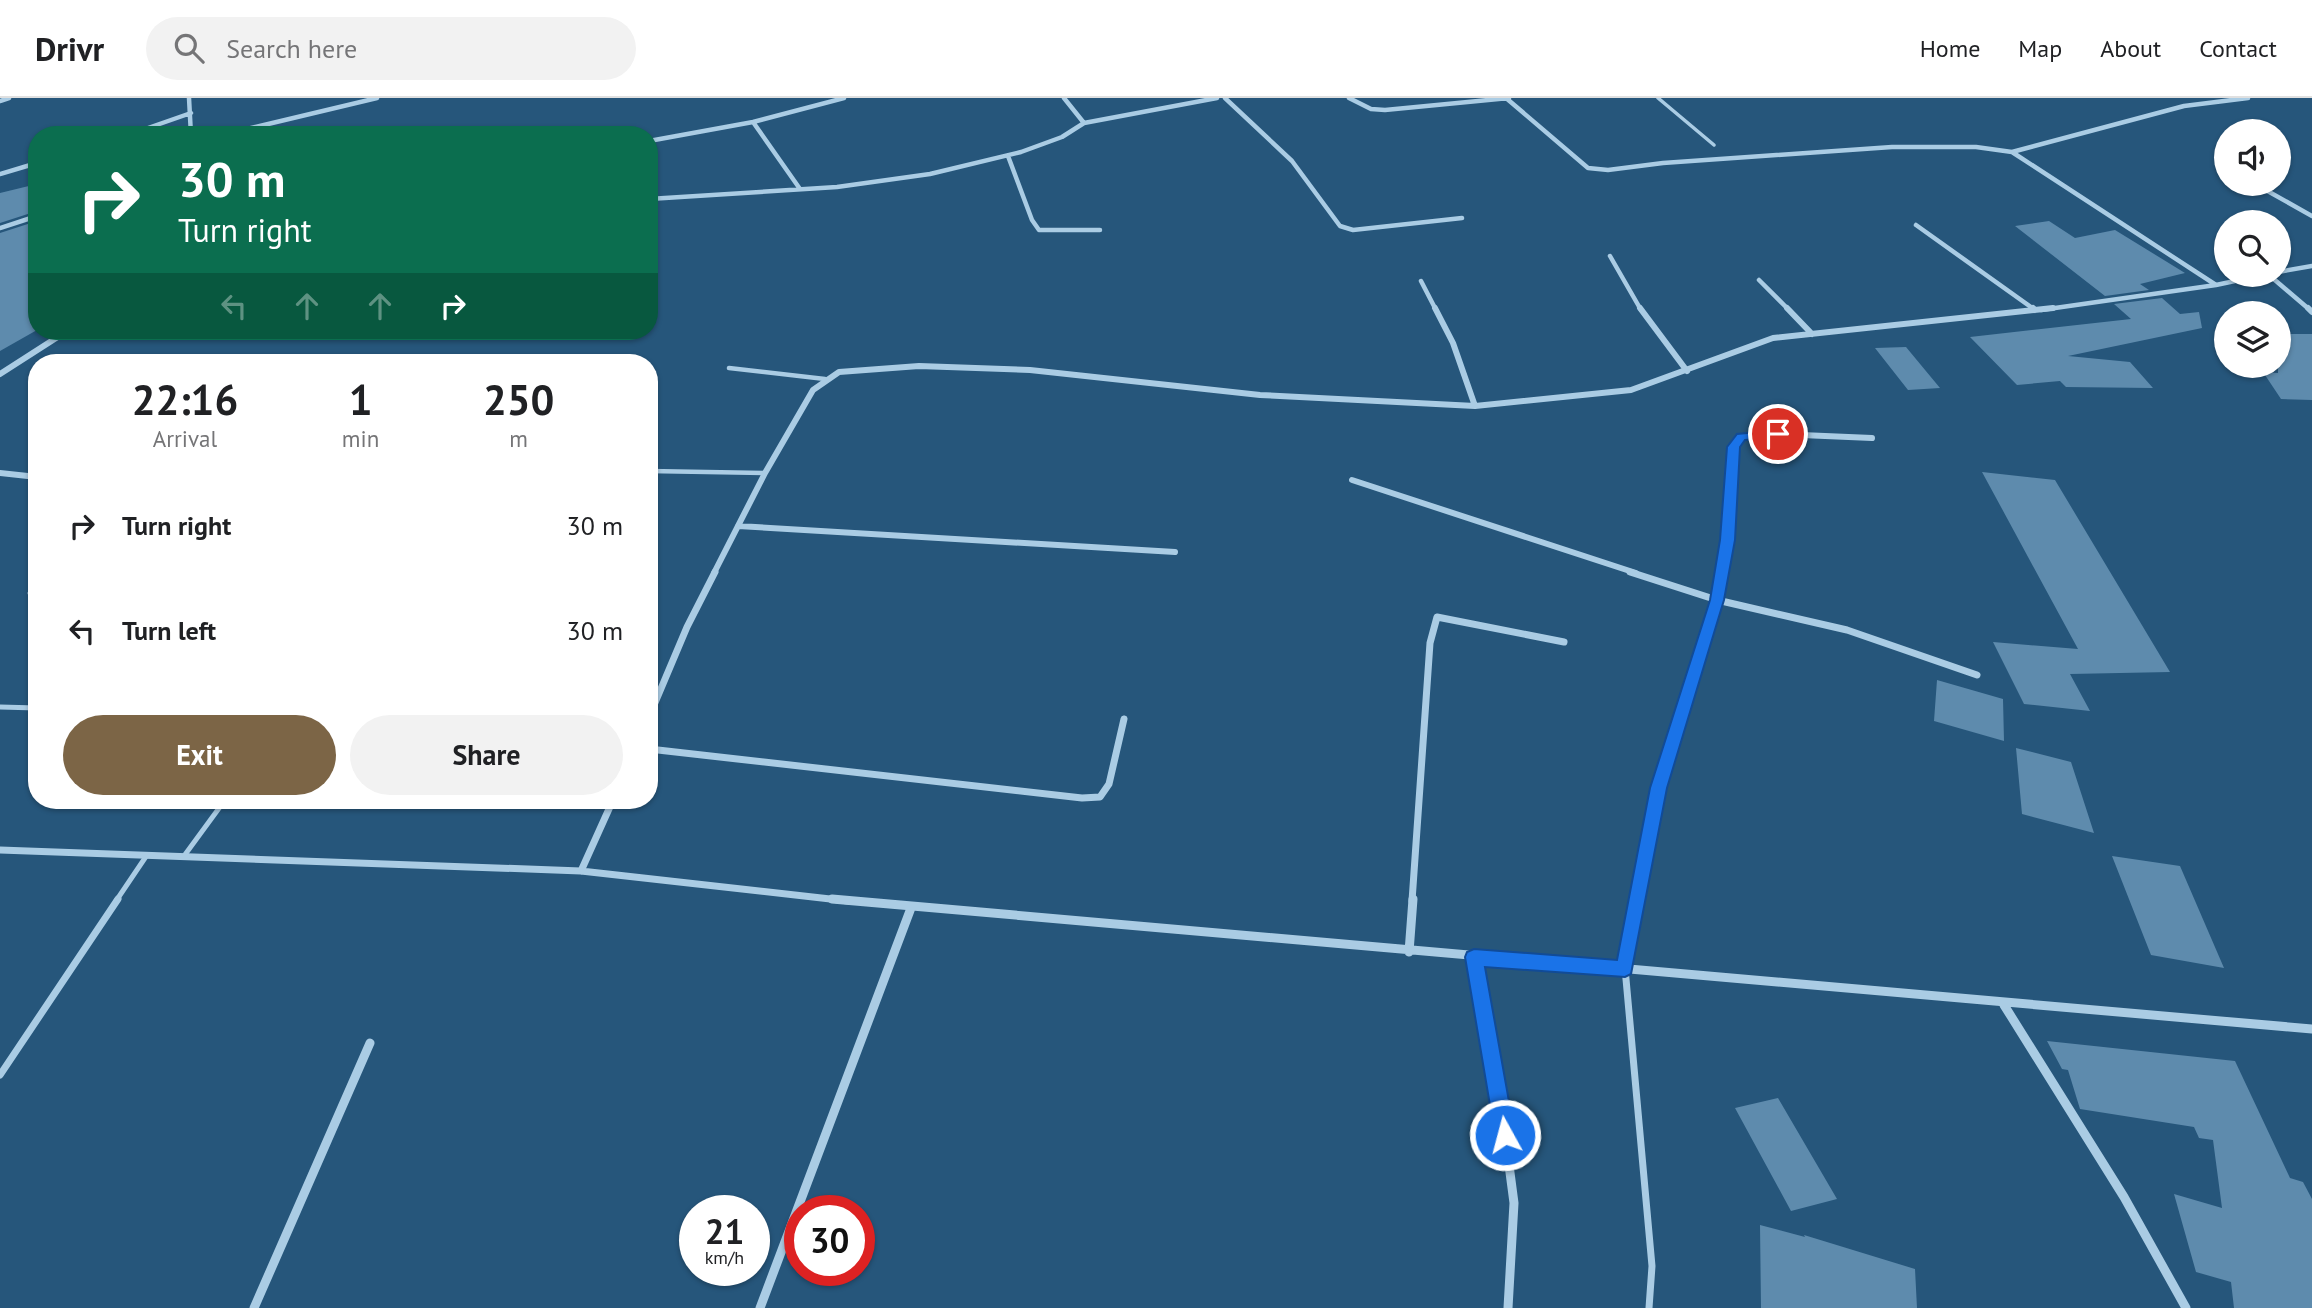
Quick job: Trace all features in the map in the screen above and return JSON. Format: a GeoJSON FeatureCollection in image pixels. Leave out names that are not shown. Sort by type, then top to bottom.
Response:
{"type":"FeatureCollection","features":[{"type":"Feature","properties":{"kind":"street"},"geometry":{"type":"LineString","coordinates":[[0,101],[9,98]]}},
{"type":"Feature","properties":{"kind":"street"},"geometry":{"type":"LineString","coordinates":[[189,98],[191,126]]}},
{"type":"Feature","properties":{"kind":"street"},"geometry":{"type":"LineString","coordinates":[[260,126],[377,98]]}},
{"type":"Feature","properties":{"kind":"street"},"geometry":{"type":"LineString","coordinates":[[658,139],[753,122],[844,98]]}},
{"type":"Feature","properties":{"kind":"street"},"geometry":{"type":"LineString","coordinates":[[1064,98],[1084,123]]}},
{"type":"Feature","properties":{"kind":"street"},"geometry":{"type":"LineString","coordinates":[[658,198],[924,177],[1008,156],[1072,133],[1084,123],[1217,98]]}},
{"type":"Feature","properties":{"kind":"street"},"geometry":{"type":"LineString","coordinates":[[1225,98],[1292,161],[1340,226],[1353,230],[1462,218]]}},
{"type":"Feature","properties":{"kind":"street"},"geometry":{"type":"LineString","coordinates":[[1349,98],[1371,109],[1385,110],[1508,98],[1588,168],[1608,170],[1662,163],[1892,147],[1976,148],[2012,152],[2184,106],[2248,98]]}},
{"type":"Feature","properties":{"kind":"street"},"geometry":{"type":"LineString","coordinates":[[154,126],[191,113]]}},
{"type":"Feature","properties":{"kind":"street"},"geometry":{"type":"LineString","coordinates":[[753,122],[800,189]]}},
{"type":"Feature","properties":{"kind":"street"},"geometry":{"type":"LineString","coordinates":[[2012,152],[2214,284]]}},
{"type":"Feature","properties":{"kind":"street"},"geometry":{"type":"LineString","coordinates":[[1008,156],[1032,220],[1039,230],[1100,230]]}},
{"type":"Feature","properties":{"kind":"street"},"geometry":{"type":"LineString","coordinates":[[0,174],[28,166]]}},
{"type":"Feature","properties":{"kind":"street"},"geometry":{"type":"LineString","coordinates":[[2276,196],[2312,216]]}},
{"type":"Feature","properties":{"kind":"street"},"geometry":{"type":"LineString","coordinates":[[0,228],[28,219]]}},
{"type":"Feature","properties":{"kind":"street"},"geometry":{"type":"LineString","coordinates":[[1916,225],[2035,311]]}},
{"type":"Feature","properties":{"kind":"street"},"geometry":{"type":"LineString","coordinates":[[1610,256],[1648,322],[1687,371]]}},
{"type":"Feature","properties":{"kind":"street"},"geometry":{"type":"LineString","coordinates":[[2291,270],[2312,266]]}},
{"type":"Feature","properties":{"kind":"street"},"geometry":{"type":"LineString","coordinates":[[1759,280],[1812,334]]}},
{"type":"Feature","properties":{"kind":"street"},"geometry":{"type":"LineString","coordinates":[[1421,281],[1453,343],[1475,405]]}},
{"type":"Feature","properties":{"kind":"street"},"geometry":{"type":"LineString","coordinates":[[658,695],[687,626],[765,473],[813,390],[825,379],[860,368],[1030,370],[1260,395],[1475,405],[1631,390],[1773,338],[2035,311],[2214,285]]}},
{"type":"Feature","properties":{"kind":"street"},"geometry":{"type":"LineString","coordinates":[[2283,287],[2312,312]]}},
{"type":"Feature","properties":{"kind":"street"},"geometry":{"type":"LineString","coordinates":[[31,354],[53,340]]}},
{"type":"Feature","properties":{"kind":"street"},"geometry":{"type":"LineString","coordinates":[[0,374],[28,356]]}},
{"type":"Feature","properties":{"kind":"street"},"geometry":{"type":"LineString","coordinates":[[1625,968],[1658,788],[1717,600],[1727,540],[1734,447],[1741,437],[1755,433],[1872,438]]}},
{"type":"Feature","properties":{"kind":"street"},"geometry":{"type":"LineString","coordinates":[[0,473],[28,476]]}},
{"type":"Feature","properties":{"kind":"street"},"geometry":{"type":"LineString","coordinates":[[1352,480],[1717,600],[1847,630],[1978,675]]}},
{"type":"Feature","properties":{"kind":"street"},"geometry":{"type":"LineString","coordinates":[[738,526],[1175,552]]}},
{"type":"Feature","properties":{"kind":"street"},"geometry":{"type":"LineString","coordinates":[[1409,952],[1430,643],[1437,617],[1564,642]]}},
{"type":"Feature","properties":{"kind":"street"},"geometry":{"type":"LineString","coordinates":[[658,750],[1069,797],[1100,797],[1109,784],[1124,719]]}},
{"type":"Feature","properties":{"kind":"street"},"geometry":{"type":"LineString","coordinates":[[581,870],[609,809]]}},
{"type":"Feature","properties":{"kind":"street"},"geometry":{"type":"LineString","coordinates":[[0,850],[581,870],[911,908],[1409,952],[1625,968],[2004,1005],[2312,1030]]}},
{"type":"Feature","properties":{"kind":"street"},"geometry":{"type":"LineString","coordinates":[[760,1308],[911,908]]}},
{"type":"Feature","properties":{"kind":"street"},"geometry":{"type":"LineString","coordinates":[[1474,957],[1499,1089],[1514,1203],[1508,1308]]}},
{"type":"Feature","properties":{"kind":"street"},"geometry":{"type":"LineString","coordinates":[[2004,1005],[2124,1197],[2186,1308]]}},
{"type":"Feature","properties":{"kind":"street"},"geometry":{"type":"LineString","coordinates":[[254,1308],[370,1043]]}},
{"type":"Feature","properties":{"kind":"lane"},"geometry":{"type":"LineString","coordinates":[[1658,98],[1714,145]]}},
{"type":"Feature","properties":{"kind":"lane"},"geometry":{"type":"LineString","coordinates":[[729,368],[825,379]]}},
{"type":"Feature","properties":{"kind":"lane"},"geometry":{"type":"LineString","coordinates":[[658,471],[765,473]]}},
{"type":"Feature","properties":{"kind":"lane"},"geometry":{"type":"LineString","coordinates":[[0,707],[28,708]]}},
{"type":"Feature","properties":{"kind":"lane"},"geometry":{"type":"LineString","coordinates":[[184,856],[218,809]]}},
{"type":"Feature","properties":{"kind":"lane"},"geometry":{"type":"LineString","coordinates":[[0,1075],[147,855]]}},
{"type":"Feature","properties":{"kind":"lane"},"geometry":{"type":"LineString","coordinates":[[1625,968],[1652,1266],[1649,1308]]}},
{"type":"Feature","properties":{"kind":"building"},"geometry":{"type":"Polygon","coordinates":[[[28,186],[28,214],[0,223],[0,193],[28,186]]]}},
{"type":"Feature","properties":{"kind":"building"},"geometry":{"type":"Polygon","coordinates":[[[2049,221],[2075,238],[2115,230],[2185,273],[2140,284],[2149,290],[2105,296],[2015,226],[2049,221]]]}},
{"type":"Feature","properties":{"kind":"building"},"geometry":{"type":"Polygon","coordinates":[[[28,224],[28,335],[0,351],[0,233],[28,224]]]}},
{"type":"Feature","properties":{"kind":"building"},"geometry":{"type":"Polygon","coordinates":[[[2162,298],[2180,314],[2199,312],[2202,328],[2068,356],[2130,362],[2153,388],[2066,387],[2060,381],[2017,385],[1970,337],[2131,319],[2114,304],[2162,298]]]}},
{"type":"Feature","properties":{"kind":"building"},"geometry":{"type":"Polygon","coordinates":[[[2291,334],[2312,334],[2312,400],[2281,399],[2267,378],[2291,378],[2291,334]]]}},
{"type":"Feature","properties":{"kind":"building"},"geometry":{"type":"Polygon","coordinates":[[[1906,347],[1940,388],[1908,390],[1875,348],[1906,347]]]}},
{"type":"Feature","properties":{"kind":"building"},"geometry":{"type":"Polygon","coordinates":[[[1982,472],[2055,480],[2170,672],[2070,674],[2090,711],[2024,704],[1993,642],[2078,649],[1982,472]]]}},
{"type":"Feature","properties":{"kind":"building"},"geometry":{"type":"Polygon","coordinates":[[[1937,680],[2003,699],[2004,741],[1934,721],[1937,680]]]}},
{"type":"Feature","properties":{"kind":"building"},"geometry":{"type":"Polygon","coordinates":[[[2016,748],[2071,762],[2094,833],[2022,814],[2016,748]]]}},
{"type":"Feature","properties":{"kind":"building"},"geometry":{"type":"Polygon","coordinates":[[[2112,856],[2180,866],[2224,968],[2151,955],[2112,856]]]}},
{"type":"Feature","properties":{"kind":"building"},"geometry":{"type":"Polygon","coordinates":[[[2047,1041],[2235,1061],[2290,1178],[2303,1182],[2312,1199],[2312,1308],[2234,1308],[2231,1282],[2196,1272],[2174,1194],[2222,1208],[2213,1140],[2199,1138],[2194,1127],[2080,1109],[2068,1070],[2062,1069],[2047,1041]]]}},
{"type":"Feature","properties":{"kind":"building"},"geometry":{"type":"Polygon","coordinates":[[[1778,1098],[1837,1199],[1791,1211],[1735,1108],[1778,1098]]]}},
{"type":"Feature","properties":{"kind":"building"},"geometry":{"type":"Polygon","coordinates":[[[1760,1225],[1805,1237],[1804,1235],[1915,1269],[1917,1308],[1761,1308],[1760,1225]]]}},
{"type":"Feature","properties":{"kind":"route"},"geometry":{"type":"LineString","coordinates":[[1505,1135],[1474,957],[1625,968],[1658,788],[1717,600],[1727,540],[1734,447],[1741,437],[1755,433],[1778,434]]}}]}
